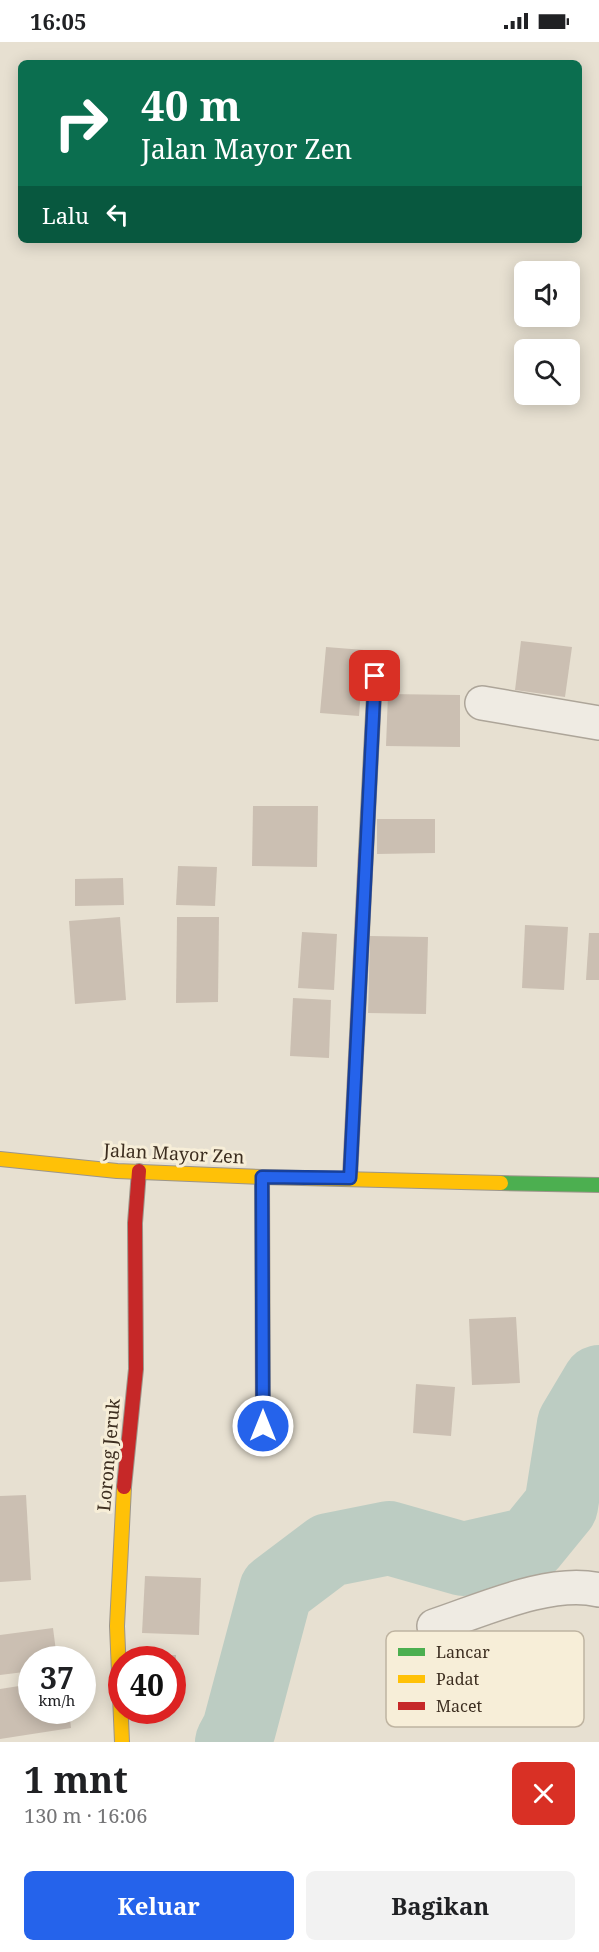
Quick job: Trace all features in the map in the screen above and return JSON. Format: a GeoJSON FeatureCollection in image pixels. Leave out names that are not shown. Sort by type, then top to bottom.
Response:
{"type":"FeatureCollection","features":[{"type":"Feature","properties":{"kind":"street"},"geometry":{"type":"LineString","coordinates":[[350,1178],[375,676]]}},
{"type":"Feature","properties":{"kind":"street"},"geometry":{"type":"LineString","coordinates":[[482,703],[599,723]]}},
{"type":"Feature","properties":{"kind":"street","name":"Jalan Mayor Zen"},"geometry":{"type":"LineString","coordinates":[[0,1159],[139,1171],[262,1177],[599,1185]]}},
{"type":"Feature","properties":{"kind":"street","name":"Lorong Jeruk"},"geometry":{"type":"LineString","coordinates":[[122,1742],[117,1626],[122,1506],[136,1369],[135,1223],[139,1171]]}},
{"type":"Feature","properties":{"kind":"street"},"geometry":{"type":"LineString","coordinates":[[262,1177],[263,1426]]}},
{"type":"Feature","properties":{"kind":"street"},"geometry":{"type":"LineString","coordinates":[[434,1626],[530,1594],[567,1587],[599,1590]]}},
{"type":"Feature","properties":{"kind":"building"},"geometry":{"type":"Polygon","coordinates":[[[521,641],[572,647],[565,697],[515,690],[521,641]]]}},
{"type":"Feature","properties":{"kind":"building"},"geometry":{"type":"Polygon","coordinates":[[[326,647],[364,650],[359,716],[320,713],[326,647]]]}},
{"type":"Feature","properties":{"kind":"building"},"geometry":{"type":"Polygon","coordinates":[[[388,694],[460,695],[460,747],[386,746],[388,694]]]}},
{"type":"Feature","properties":{"kind":"building"},"geometry":{"type":"Polygon","coordinates":[[[253,806],[318,806],[317,867],[252,866],[253,806]]]}},
{"type":"Feature","properties":{"kind":"building"},"geometry":{"type":"Polygon","coordinates":[[[377,819],[435,819],[435,853],[377,854],[377,819]]]}},
{"type":"Feature","properties":{"kind":"building"},"geometry":{"type":"Polygon","coordinates":[[[178,866],[217,867],[215,906],[176,905],[178,866]]]}},
{"type":"Feature","properties":{"kind":"building"},"geometry":{"type":"Polygon","coordinates":[[[123,878],[124,905],[75,906],[75,879],[123,878]]]}},
{"type":"Feature","properties":{"kind":"building"},"geometry":{"type":"Polygon","coordinates":[[[120,917],[126,1000],[75,1004],[69,921],[120,917]]]}},
{"type":"Feature","properties":{"kind":"building"},"geometry":{"type":"Polygon","coordinates":[[[177,917],[219,917],[218,1002],[176,1003],[177,917]]]}},
{"type":"Feature","properties":{"kind":"building"},"geometry":{"type":"Polygon","coordinates":[[[525,925],[568,927],[564,990],[522,988],[525,925]]]}},
{"type":"Feature","properties":{"kind":"building"},"geometry":{"type":"Polygon","coordinates":[[[302,932],[337,934],[334,990],[298,988],[302,932]]]}},
{"type":"Feature","properties":{"kind":"building"},"geometry":{"type":"Polygon","coordinates":[[[589,933],[599,933],[599,980],[586,980],[589,933]]]}},
{"type":"Feature","properties":{"kind":"building"},"geometry":{"type":"Polygon","coordinates":[[[370,936],[428,937],[426,1014],[368,1013],[370,936]]]}},
{"type":"Feature","properties":{"kind":"building"},"geometry":{"type":"Polygon","coordinates":[[[293,998],[331,1000],[329,1058],[290,1056],[293,998]]]}},
{"type":"Feature","properties":{"kind":"building"},"geometry":{"type":"Polygon","coordinates":[[[516,1317],[520,1383],[472,1385],[469,1319],[516,1317]]]}},
{"type":"Feature","properties":{"kind":"building"},"geometry":{"type":"Polygon","coordinates":[[[416,1384],[455,1387],[451,1436],[413,1433],[416,1384]]]}},
{"type":"Feature","properties":{"kind":"building"},"geometry":{"type":"Polygon","coordinates":[[[26,1495],[31,1580],[0,1582],[0,1496],[26,1495]]]}},
{"type":"Feature","properties":{"kind":"building"},"geometry":{"type":"Polygon","coordinates":[[[145,1576],[201,1578],[199,1635],[142,1633],[145,1576]]]}},
{"type":"Feature","properties":{"kind":"building"},"geometry":{"type":"Polygon","coordinates":[[[53,1628],[55,1646],[18,1646],[18,1673],[0,1675],[0,1635],[53,1628]]]}},
{"type":"Feature","properties":{"kind":"building"},"geometry":{"type":"Polygon","coordinates":[[[18,1686],[18,1724],[71,1724],[71,1728],[0,1739],[0,1689],[18,1686]]]}},
{"type":"Feature","properties":{"kind":"waterway"},"geometry":{"type":"LineString","coordinates":[[232,1742],[239,1729],[276,1590],[329,1550],[389,1538],[463,1559],[530,1544],[561,1506],[574,1424],[599,1382]]}},
{"type":"Feature","properties":{"kind":"traffic: fast"},"geometry":{"type":"LineString","coordinates":[[501,1183],[599,1185]]}},
{"type":"Feature","properties":{"kind":"traffic: slow"},"geometry":{"type":"LineString","coordinates":[[366,852],[375,676]]}},
{"type":"Feature","properties":{"kind":"traffic: slow"},"geometry":{"type":"LineString","coordinates":[[0,1159],[117,1171],[501,1183]]}},
{"type":"Feature","properties":{"kind":"traffic: slow"},"geometry":{"type":"LineString","coordinates":[[122,1742],[117,1626],[124,1487]]}},
{"type":"Feature","properties":{"kind":"traffic: jam"},"geometry":{"type":"LineString","coordinates":[[350,1178],[366,852]]}},
{"type":"Feature","properties":{"kind":"traffic: jam"},"geometry":{"type":"LineString","coordinates":[[124,1487],[136,1369],[135,1223],[139,1171]]}},
{"type":"Feature","properties":{"kind":"traffic: jam"},"geometry":{"type":"LineString","coordinates":[[262,1177],[263,1426]]}},
{"type":"Feature","properties":{"kind":"route"},"geometry":{"type":"LineString","coordinates":[[263,1426],[262,1177],[350,1178],[375,676]]}}]}
